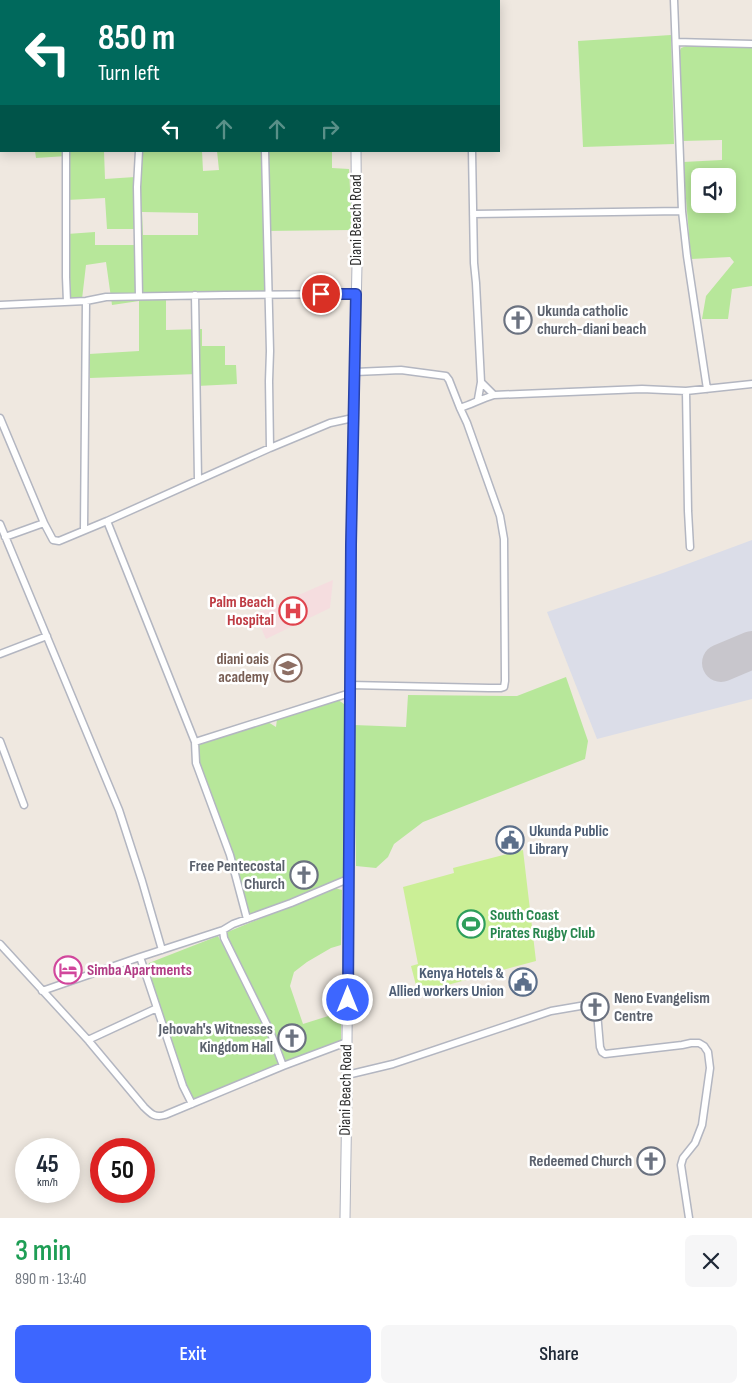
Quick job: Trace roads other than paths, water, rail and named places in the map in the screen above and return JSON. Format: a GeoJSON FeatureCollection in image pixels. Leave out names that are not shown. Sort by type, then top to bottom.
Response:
{"type":"FeatureCollection","features":[{"type":"Feature","properties":{"kind":"main road","name":"Diani Beach Road"},"geometry":{"type":"LineString","coordinates":[[345,1218],[356,152]]}},
{"type":"Feature","properties":{"kind":"street"},"geometry":{"type":"LineString","coordinates":[[674,0],[682,210],[707,389]]}},
{"type":"Feature","properties":{"kind":"street"},"geometry":{"type":"LineString","coordinates":[[676,42],[752,44]]}},
{"type":"Feature","properties":{"kind":"street"},"geometry":{"type":"LineString","coordinates":[[66,152],[67,302]]}},
{"type":"Feature","properties":{"kind":"street"},"geometry":{"type":"LineString","coordinates":[[138,152],[139,296]]}},
{"type":"Feature","properties":{"kind":"street"},"geometry":{"type":"LineString","coordinates":[[265,152],[270,352],[270,448]]}},
{"type":"Feature","properties":{"kind":"street"},"geometry":{"type":"LineString","coordinates":[[472,152],[474,263],[481,382],[478,399]]}},
{"type":"Feature","properties":{"kind":"street"},"geometry":{"type":"LineString","coordinates":[[473,214],[682,210]]}},
{"type":"Feature","properties":{"kind":"street"},"geometry":{"type":"LineString","coordinates":[[0,305],[86,301],[106,297],[356,294]]}},
{"type":"Feature","properties":{"kind":"street"},"geometry":{"type":"LineString","coordinates":[[195,295],[198,480]]}},
{"type":"Feature","properties":{"kind":"street"},"geometry":{"type":"LineString","coordinates":[[84,530],[86,301]]}},
{"type":"Feature","properties":{"kind":"street"},"geometry":{"type":"LineString","coordinates":[[195,742],[350,689],[504,687],[504,539],[500,516],[449,380],[446,376],[401,370],[355,372]]}},
{"type":"Feature","properties":{"kind":"street"},"geometry":{"type":"LineString","coordinates":[[481,382],[494,395]]}},
{"type":"Feature","properties":{"kind":"street"},"geometry":{"type":"LineString","coordinates":[[460,408],[478,399],[494,395],[642,389],[686,391],[752,384]]}},
{"type":"Feature","properties":{"kind":"street"},"geometry":{"type":"LineString","coordinates":[[686,391],[690,547]]}},
{"type":"Feature","properties":{"kind":"street"},"geometry":{"type":"LineString","coordinates":[[0,418],[44,523],[55,541],[58,541],[108,521],[270,448],[330,423],[353,418]]}},
{"type":"Feature","properties":{"kind":"street"},"geometry":{"type":"LineString","coordinates":[[108,521],[195,742],[196,762],[230,855],[246,919]]}},
{"type":"Feature","properties":{"kind":"street"},"geometry":{"type":"LineString","coordinates":[[5,537],[44,523]]}},
{"type":"Feature","properties":{"kind":"street"},"geometry":{"type":"LineString","coordinates":[[0,524],[119,810],[162,950]]}},
{"type":"Feature","properties":{"kind":"street"},"geometry":{"type":"LineString","coordinates":[[0,654],[47,636]]}},
{"type":"Feature","properties":{"kind":"street"},"geometry":{"type":"LineString","coordinates":[[0,741],[24,806]]}},
{"type":"Feature","properties":{"kind":"street"},"geometry":{"type":"LineString","coordinates":[[42,991],[223,930],[233,924],[292,903],[348,879]]}},
{"type":"Feature","properties":{"kind":"street"},"geometry":{"type":"LineString","coordinates":[[223,930],[224,938],[270,1031],[283,1066]]}},
{"type":"Feature","properties":{"kind":"street"},"geometry":{"type":"LineString","coordinates":[[0,944],[88,1040],[151,1114],[157,1116],[162,1116],[346,1042]]}},
{"type":"Feature","properties":{"kind":"street"},"geometry":{"type":"LineString","coordinates":[[140,957],[183,1086],[192,1104]]}},
{"type":"Feature","properties":{"kind":"street"},"geometry":{"type":"LineString","coordinates":[[347,1076],[393,1064],[551,1011],[592,1004],[596,1009],[600,1047],[605,1054],[699,1043],[708,1052],[710,1068],[702,1124],[695,1143],[683,1158],[681,1165],[688,1218]]}},
{"type":"Feature","properties":{"kind":"street"},"geometry":{"type":"LineString","coordinates":[[88,1040],[157,1008]]}},
{"type":"Feature","properties":{"kind":"place","name":"Ukunda catholic church-diani beach"},"geometry":{"type":"Point","coordinates":[518,320]}},
{"type":"Feature","properties":{"kind":"place","name":"Palm Beach Hospital"},"geometry":{"type":"Point","coordinates":[293,611]}},
{"type":"Feature","properties":{"kind":"place","name":"diani oais academy"},"geometry":{"type":"Point","coordinates":[288,668]}},
{"type":"Feature","properties":{"kind":"place","name":"Ukunda Public Library"},"geometry":{"type":"Point","coordinates":[510,840]}},
{"type":"Feature","properties":{"kind":"place","name":"Free Pentecostal Church"},"geometry":{"type":"Point","coordinates":[304,875]}},
{"type":"Feature","properties":{"kind":"place","name":"South Coast Pirates Rugby Club"},"geometry":{"type":"Point","coordinates":[471,924]}},
{"type":"Feature","properties":{"kind":"place","name":"Simba Apartments"},"geometry":{"type":"Point","coordinates":[68,970]}},
{"type":"Feature","properties":{"kind":"place","name":"Kenya Hotels & Allied workers Union"},"geometry":{"type":"Point","coordinates":[523,982]}},
{"type":"Feature","properties":{"kind":"place","name":"Neno Evangelism Centre"},"geometry":{"type":"Point","coordinates":[595,1007]}},
{"type":"Feature","properties":{"kind":"place","name":"Jehovah's Witnesses Kingdom Hall"},"geometry":{"type":"Point","coordinates":[292,1038]}},
{"type":"Feature","properties":{"kind":"place","name":"Redeemed Church"},"geometry":{"type":"Point","coordinates":[651,1161]}}]}
